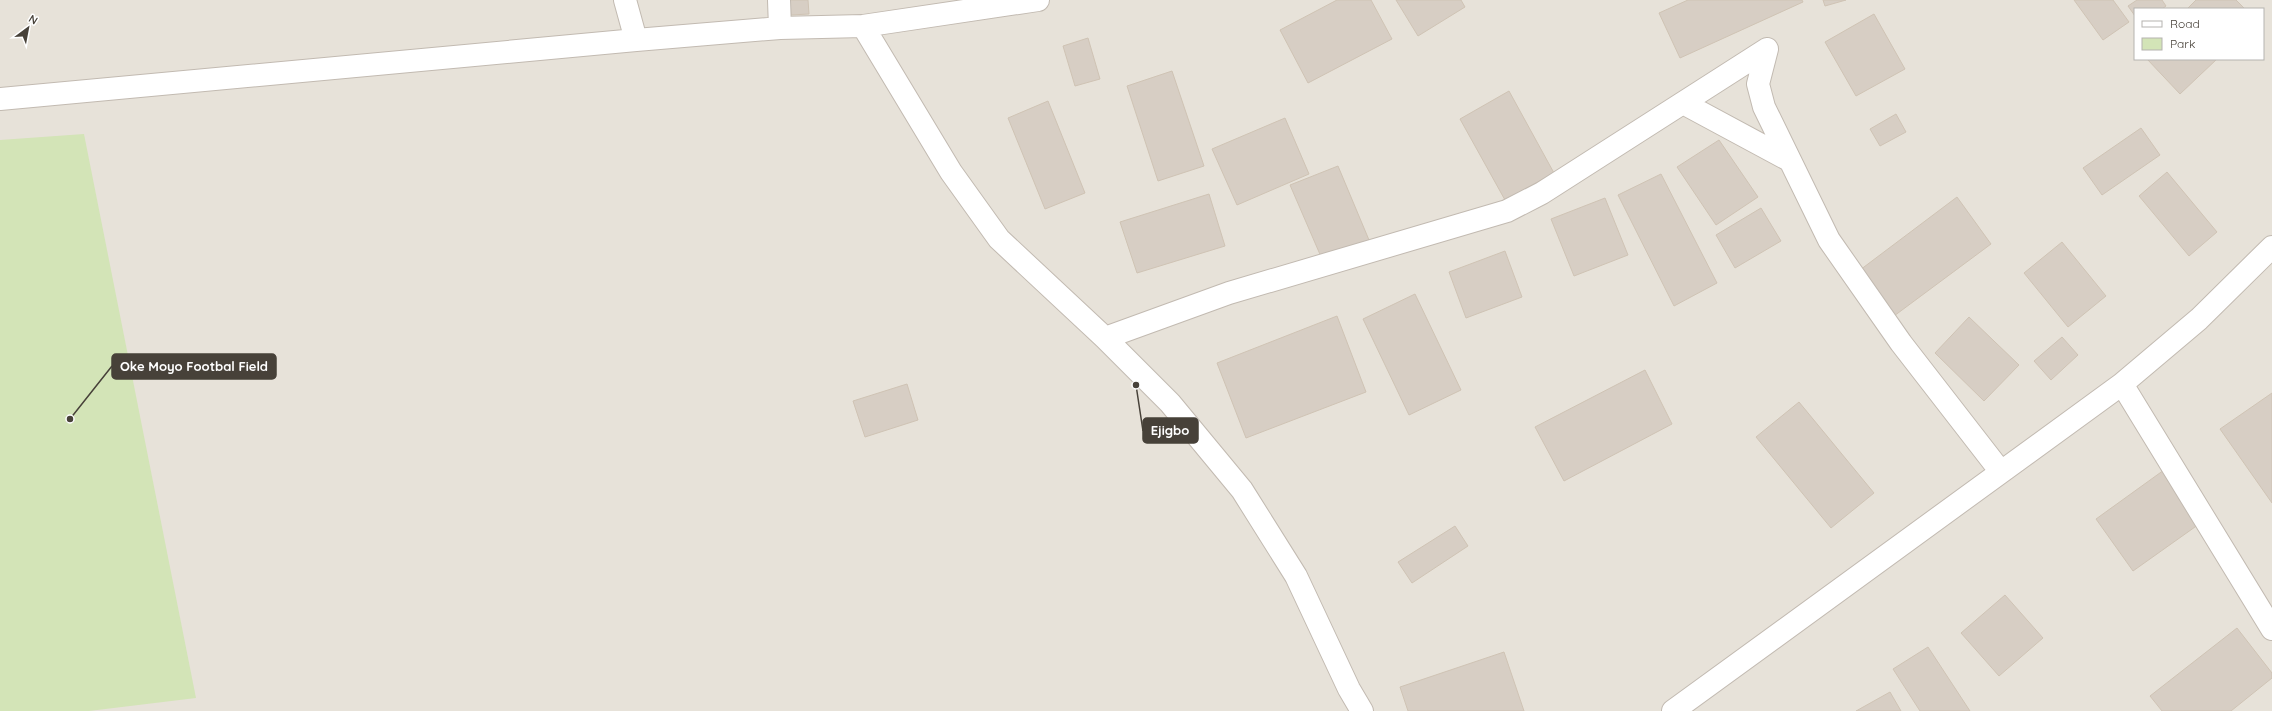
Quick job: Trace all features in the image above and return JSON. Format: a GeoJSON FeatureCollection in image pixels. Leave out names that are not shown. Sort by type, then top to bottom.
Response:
{"type":"FeatureCollection","features":[{"type":"Feature","properties":{"kind":"street"},"geometry":{"type":"LineString","coordinates":[[625,0],[636,40]]}},
{"type":"Feature","properties":{"kind":"street"},"geometry":{"type":"LineString","coordinates":[[779,0],[780,28]]}},
{"type":"Feature","properties":{"kind":"street"},"geometry":{"type":"LineString","coordinates":[[0,99],[636,40],[780,28],[862,26],[1038,0]]}},
{"type":"Feature","properties":{"kind":"street"},"geometry":{"type":"LineString","coordinates":[[862,26],[951,172],[998,239],[1105,338],[1170,403],[1242,490],[1296,576],[1349,689],[1362,711]]}},
{"type":"Feature","properties":{"kind":"street"},"geometry":{"type":"LineString","coordinates":[[1105,338],[1229,293],[1507,211],[1542,193],[1767,49],[1758,84],[1764,107],[1829,240],[1901,343],[2001,472]]}},
{"type":"Feature","properties":{"kind":"street"},"geometry":{"type":"LineString","coordinates":[[1683,103],[1789,160]]}},
{"type":"Feature","properties":{"kind":"street"},"geometry":{"type":"LineString","coordinates":[[1674,711],[2122,384],[2199,319],[2272,247]]}},
{"type":"Feature","properties":{"kind":"street"},"geometry":{"type":"LineString","coordinates":[[2122,384],[2272,629]]}},
{"type":"Feature","properties":{"kind":"shaded area"},"geometry":{"type":"Polygon","coordinates":[[[0,0],[2272,0],[2272,711],[0,711],[0,0]]]}},
{"type":"Feature","properties":{"kind":"green space"},"geometry":{"type":"Polygon","coordinates":[[[84,134],[196,698],[89,711],[0,711],[0,140],[84,134]]]}},
{"type":"Feature","properties":{"kind":"building"},"geometry":{"type":"Polygon","coordinates":[[[790,0],[808,0],[809,14],[791,15],[790,0]]]}},
{"type":"Feature","properties":{"kind":"building"},"geometry":{"type":"Polygon","coordinates":[[[1337,0],[1371,0],[1392,39],[1308,83],[1280,30],[1337,0]]]}},
{"type":"Feature","properties":{"kind":"building"},"geometry":{"type":"Polygon","coordinates":[[[1396,0],[1461,0],[1465,7],[1418,36],[1396,0]]]}},
{"type":"Feature","properties":{"kind":"building"},"geometry":{"type":"Polygon","coordinates":[[[1688,0],[1802,0],[1803,2],[1680,58],[1659,13],[1688,0]]]}},
{"type":"Feature","properties":{"kind":"building"},"geometry":{"type":"Polygon","coordinates":[[[1823,0],[1846,0],[1825,6],[1823,0]]]}},
{"type":"Feature","properties":{"kind":"building"},"geometry":{"type":"Polygon","coordinates":[[[2074,0],[2113,0],[2129,22],[2103,40],[2074,0]]]}},
{"type":"Feature","properties":{"kind":"building"},"geometry":{"type":"Polygon","coordinates":[[[2137,0],[2162,0],[2166,6],[2163,8],[2134,8],[2134,15],[2128,6],[2137,0]]]}},
{"type":"Feature","properties":{"kind":"building"},"geometry":{"type":"Polygon","coordinates":[[[2196,0],[2236,0],[2244,8],[2188,8],[2196,0]]]}},
{"type":"Feature","properties":{"kind":"building"},"geometry":{"type":"Polygon","coordinates":[[[1874,14],[1905,69],[1856,96],[1825,42],[1874,14]]]}},
{"type":"Feature","properties":{"kind":"building"},"geometry":{"type":"Polygon","coordinates":[[[1088,38],[1100,79],[1075,86],[1063,46],[1088,38]]]}},
{"type":"Feature","properties":{"kind":"building"},"geometry":{"type":"Polygon","coordinates":[[[2148,60],[2216,60],[2180,94],[2148,60]]]}},
{"type":"Feature","properties":{"kind":"building"},"geometry":{"type":"Polygon","coordinates":[[[1172,71],[1204,166],[1158,181],[1127,86],[1172,71]]]}},
{"type":"Feature","properties":{"kind":"building"},"geometry":{"type":"Polygon","coordinates":[[[1509,91],[1554,173],[1505,200],[1460,119],[1509,91]]]}},
{"type":"Feature","properties":{"kind":"building"},"geometry":{"type":"Polygon","coordinates":[[[1048,101],[1085,193],[1045,209],[1008,118],[1048,101]]]}},
{"type":"Feature","properties":{"kind":"building"},"geometry":{"type":"Polygon","coordinates":[[[1896,114],[1906,132],[1880,146],[1870,129],[1896,114]]]}},
{"type":"Feature","properties":{"kind":"building"},"geometry":{"type":"Polygon","coordinates":[[[1285,118],[1309,174],[1237,205],[1212,149],[1285,118]]]}},
{"type":"Feature","properties":{"kind":"building"},"geometry":{"type":"Polygon","coordinates":[[[2141,128],[2160,155],[2102,195],[2083,168],[2141,128]]]}},
{"type":"Feature","properties":{"kind":"building"},"geometry":{"type":"Polygon","coordinates":[[[1719,140],[1758,197],[1716,225],[1677,167],[1719,140]]]}},
{"type":"Feature","properties":{"kind":"building"},"geometry":{"type":"Polygon","coordinates":[[[1338,166],[1369,240],[1322,259],[1290,185],[1338,166]]]}},
{"type":"Feature","properties":{"kind":"building"},"geometry":{"type":"Polygon","coordinates":[[[2167,172],[2217,232],[2189,256],[2139,196],[2167,172]]]}},
{"type":"Feature","properties":{"kind":"building"},"geometry":{"type":"Polygon","coordinates":[[[1661,174],[1717,283],[1674,306],[1618,195],[1661,174]]]}},
{"type":"Feature","properties":{"kind":"building"},"geometry":{"type":"Polygon","coordinates":[[[1209,194],[1225,246],[1137,273],[1120,222],[1209,194]]]}},
{"type":"Feature","properties":{"kind":"building"},"geometry":{"type":"Polygon","coordinates":[[[1957,197],[1991,244],[1894,316],[1860,270],[1957,197]]]}},
{"type":"Feature","properties":{"kind":"building"},"geometry":{"type":"Polygon","coordinates":[[[1605,198],[1628,255],[1574,276],[1551,219],[1605,198]]]}},
{"type":"Feature","properties":{"kind":"building"},"geometry":{"type":"Polygon","coordinates":[[[1761,208],[1781,241],[1735,268],[1716,235],[1761,208]]]}},
{"type":"Feature","properties":{"kind":"building"},"geometry":{"type":"Polygon","coordinates":[[[2062,242],[2106,296],[2068,327],[2024,273],[2062,242]]]}},
{"type":"Feature","properties":{"kind":"building"},"geometry":{"type":"Polygon","coordinates":[[[1505,251],[1522,297],[1466,318],[1449,272],[1505,251]]]}},
{"type":"Feature","properties":{"kind":"building"},"geometry":{"type":"Polygon","coordinates":[[[1415,294],[1461,390],[1409,415],[1363,319],[1415,294]]]}},
{"type":"Feature","properties":{"kind":"building"},"geometry":{"type":"Polygon","coordinates":[[[1337,316],[1366,392],[1246,438],[1217,363],[1337,316]]]}},
{"type":"Feature","properties":{"kind":"building"},"geometry":{"type":"Polygon","coordinates":[[[1969,317],[2019,365],[1984,401],[1935,353],[1969,317]]]}},
{"type":"Feature","properties":{"kind":"building"},"geometry":{"type":"Polygon","coordinates":[[[2062,337],[2078,355],[2051,380],[2034,361],[2062,337]]]}},
{"type":"Feature","properties":{"kind":"building"},"geometry":{"type":"Polygon","coordinates":[[[1645,370],[1672,424],[1564,481],[1535,427],[1645,370]]]}},
{"type":"Feature","properties":{"kind":"building"},"geometry":{"type":"Polygon","coordinates":[[[907,384],[918,420],[865,437],[853,401],[907,384]]]}},
{"type":"Feature","properties":{"kind":"building"},"geometry":{"type":"Polygon","coordinates":[[[2272,393],[2272,503],[2220,429],[2272,393]]]}},
{"type":"Feature","properties":{"kind":"building"},"geometry":{"type":"Polygon","coordinates":[[[1799,402],[1874,493],[1831,528],[1756,437],[1799,402]]]}},
{"type":"Feature","properties":{"kind":"building"},"geometry":{"type":"Polygon","coordinates":[[[2164,470],[2202,522],[2133,571],[2096,519],[2164,470]]]}},
{"type":"Feature","properties":{"kind":"building"},"geometry":{"type":"Polygon","coordinates":[[[1455,526],[1468,546],[1412,583],[1398,562],[1455,526]]]}},
{"type":"Feature","properties":{"kind":"building"},"geometry":{"type":"Polygon","coordinates":[[[2005,595],[2043,638],[1999,676],[1961,633],[2005,595]]]}},
{"type":"Feature","properties":{"kind":"building"},"geometry":{"type":"Polygon","coordinates":[[[2237,628],[2272,673],[2272,678],[2231,711],[2162,711],[2150,696],[2237,628]]]}},
{"type":"Feature","properties":{"kind":"building"},"geometry":{"type":"Polygon","coordinates":[[[1928,647],[1970,711],[1920,711],[1893,669],[1928,647]]]}},
{"type":"Feature","properties":{"kind":"building"},"geometry":{"type":"Polygon","coordinates":[[[1504,652],[1524,711],[1408,711],[1400,687],[1504,652]]]}},
{"type":"Feature","properties":{"kind":"building"},"geometry":{"type":"Polygon","coordinates":[[[1890,692],[1901,711],[1856,711],[1890,692]]]}},
{"type":"Feature","properties":{"kind":"place","name":"Ejigbo"},"geometry":{"type":"Point","coordinates":[1136,385]}},
{"type":"Feature","properties":{"kind":"place","name":"Oke Moyo Footbal Field"},"geometry":{"type":"Point","coordinates":[70,419]}}]}
